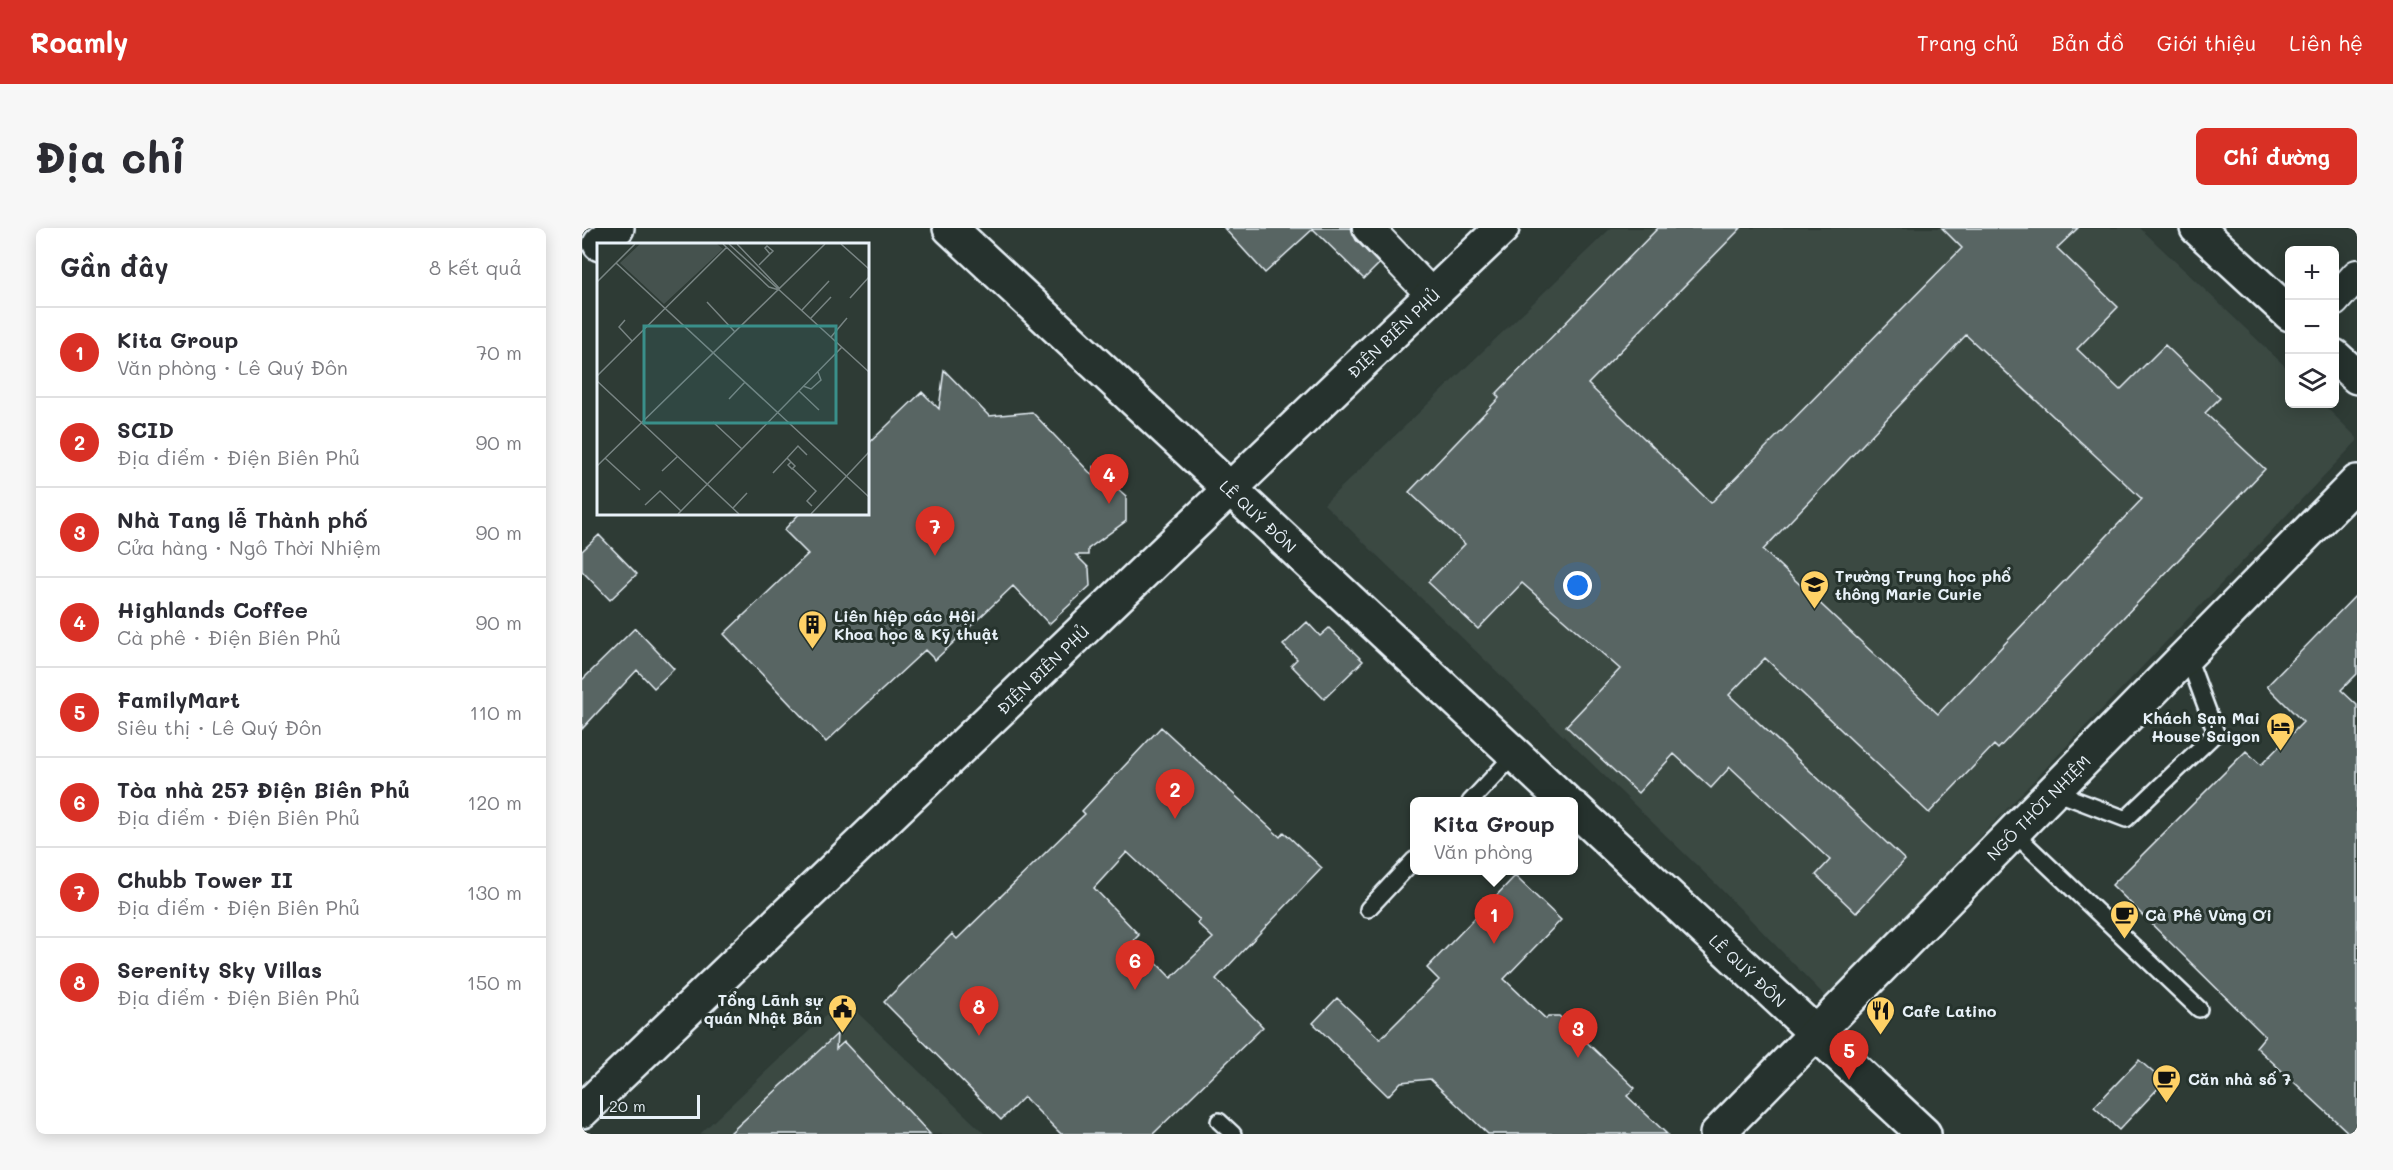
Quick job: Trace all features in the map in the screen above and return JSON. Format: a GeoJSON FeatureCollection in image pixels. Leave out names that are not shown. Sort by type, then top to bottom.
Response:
{"type":"FeatureCollection","features":[{"type":"Feature","properties":{"kind":"street"},"geometry":{"type":"LineString","coordinates":[[601,243],[617,228]]}},
{"type":"Feature","properties":{"kind":"street","name":"LÊ QUÝ ĐÔN"},"geometry":{"type":"LineString","coordinates":[[951,228],[1562,797]]}},
{"type":"Feature","properties":{"kind":"street"},"geometry":{"type":"LineString","coordinates":[[1368,228],[1432,295]]}},
{"type":"Feature","properties":{"kind":"street","name":"ĐIỆN BIÊN PHỦ"},"geometry":{"type":"LineString","coordinates":[[582,1111],[1502,228]]}},
{"type":"Feature","properties":{"kind":"street"},"geometry":{"type":"LineString","coordinates":[[2197,228],[2285,310]]}},
{"type":"Feature","properties":{"kind":"street"},"geometry":{"type":"LineString","coordinates":[[582,263],[597,247]]}},
{"type":"Feature","properties":{"kind":"street"},"geometry":{"type":"LineString","coordinates":[[2335,300],[2357,275]]}},
{"type":"Feature","properties":{"kind":"street"},"geometry":{"type":"LineString","coordinates":[[2339,360],[2357,376]]}},
{"type":"Feature","properties":{"kind":"street","name":"NGÔ THỜI NHIỆM"},"geometry":{"type":"LineString","coordinates":[[1717,1134],[2357,482]]}},
{"type":"Feature","properties":{"kind":"street","name":"LÊ QUÝ ĐÔN"},"geometry":{"type":"LineString","coordinates":[[1578,812],[1924,1134]]}},
{"type":"Feature","properties":{"kind":"lane"},"geometry":{"type":"LineString","coordinates":[[2053,791],[2126,819],[2216,733],[2187,655]]}},
{"type":"Feature","properties":{"kind":"lane"},"geometry":{"type":"LineString","coordinates":[[1474,797],[1515,754]]}},
{"type":"Feature","properties":{"kind":"lane"},"geometry":{"type":"LineString","coordinates":[[2013,832],[2199,1009]]}},
{"type":"Feature","properties":{"kind":"lane"},"geometry":{"type":"LineString","coordinates":[[1368,909],[1410,864]]}},
{"type":"Feature","properties":{"kind":"lane"},"geometry":{"type":"LineString","coordinates":[[1219,1121],[1233,1134]]}},
{"type":"Feature","properties":{"kind":"shaded area","name":"Trường Trung học phổ thông Marie Curie"},"geometry":{"type":"Polygon","coordinates":[[[1611,228],[2140,228],[2285,366],[2285,408],[2327,408],[2357,438],[2357,441],[1827,998],[1717,885],[1324,504],[1611,228]]]}},
{"type":"Feature","properties":{"kind":"shaded area","name":"Tổng Lãnh sự quán Nhật Bản"},"geometry":{"type":"Polygon","coordinates":[[[843,999],[985,1134],[700,1134],[843,999]]]}},
{"type":"Feature","properties":{"kind":"building"},"geometry":{"type":"Polygon","coordinates":[[[1224,228],[1351,228],[1356,240],[1379,264],[1364,279],[1313,229],[1265,273],[1224,228]]]}},
{"type":"Feature","properties":{"kind":"building"},"geometry":{"type":"Polygon","coordinates":[[[1658,228],[1741,228],[1588,384],[1711,503],[1962,248],[1942,228],[2078,228],[2057,248],[2118,307],[2077,349],[2120,390],[2165,345],[2220,398],[2205,413],[2265,469],[1998,749],[1994,745],[1929,813],[1765,658],[1729,695],[1905,860],[1856,913],[1816,875],[1830,860],[1730,767],[1711,788],[1674,754],[1638,793],[1566,726],[1620,669],[1522,583],[1478,629],[1428,582],[1465,544],[1409,492],[1499,398],[1496,394],[1658,228]],[[1966,335],[1763,550],[1938,714],[2142,499],[1966,335]]]}},
{"type":"Feature","properties":{"kind":"building"},"geometry":{"type":"Polygon","coordinates":[[[944,370],[989,416],[1032,412],[1093,476],[1093,467],[1126,496],[1126,521],[1088,549],[1088,555],[1076,555],[1089,568],[1090,586],[1049,624],[1013,586],[935,660],[925,650],[826,742],[724,634],[808,554],[784,530],[799,514],[868,514],[868,444],[922,392],[939,409],[944,370]]]}},
{"type":"Feature","properties":{"kind":"building"},"geometry":{"type":"Polygon","coordinates":[[[599,535],[637,574],[610,600],[582,571],[582,551],[599,535]]]}},
{"type":"Feature","properties":{"kind":"building"},"geometry":{"type":"Polygon","coordinates":[[[2357,594],[2357,674],[2341,690],[2357,705],[2357,1134],[2350,1134],[2256,1047],[2265,1036],[2112,885],[2246,751],[2261,765],[2303,722],[2267,686],[2357,594]]]}},
{"type":"Feature","properties":{"kind":"building"},"geometry":{"type":"Polygon","coordinates":[[[1307,622],[1320,636],[1329,628],[1363,661],[1324,699],[1291,665],[1297,659],[1283,645],[1307,622]]]}},
{"type":"Feature","properties":{"kind":"building"},"geometry":{"type":"Polygon","coordinates":[[[635,628],[674,669],[654,688],[637,670],[582,729],[582,680],[635,628]]]}},
{"type":"Feature","properties":{"kind":"building"},"geometry":{"type":"Polygon","coordinates":[[[1161,727],[1280,837],[1284,832],[1322,868],[1216,979],[1263,1027],[1153,1134],[1061,1134],[1024,1097],[1001,1120],[884,1002],[952,934],[957,939],[1085,814],[1082,811],[1161,727]],[[1127,852],[1094,888],[1139,935],[1134,940],[1171,978],[1213,938],[1197,923],[1200,920],[1127,852]]]}},
{"type":"Feature","properties":{"kind":"building"},"geometry":{"type":"Polygon","coordinates":[[[1515,876],[1561,920],[1504,979],[1546,1019],[1548,1016],[1559,1016],[1635,1088],[1627,1096],[1667,1134],[1488,1134],[1430,1079],[1401,1082],[1388,1096],[1313,1023],[1337,998],[1380,1039],[1439,980],[1427,968],[1515,876]]]}},
{"type":"Feature","properties":{"kind":"building"},"geometry":{"type":"Polygon","coordinates":[[[837,1034],[836,1049],[844,1042],[930,1134],[729,1134],[837,1034]]]}},
{"type":"Feature","properties":{"kind":"building"},"geometry":{"type":"Polygon","coordinates":[[[2139,1060],[2164,1082],[2119,1130],[2094,1107],[2139,1060]]]}},
{"type":"Feature","properties":{"kind":"place","name":"Highlands Coffee"},"geometry":{"type":"Point","coordinates":[1109,504]}},
{"type":"Feature","properties":{"kind":"place","name":"Chubb Tower II"},"geometry":{"type":"Point","coordinates":[935,556]}},
{"type":"Feature","properties":{"kind":"place","name":"Trường Trung học phổ thông Marie Curie"},"geometry":{"type":"Point","coordinates":[1814,610]}},
{"type":"Feature","properties":{"kind":"place","name":"Liên hiệp các Hội Khoa học & Kỹ thuật"},"geometry":{"type":"Point","coordinates":[813,650]}},
{"type":"Feature","properties":{"kind":"place","name":"Khách Sạn Mai House Saigon"},"geometry":{"type":"Point","coordinates":[2281,752]}},
{"type":"Feature","properties":{"kind":"place","name":"SCID"},"geometry":{"type":"Point","coordinates":[1175,819]}},
{"type":"Feature","properties":{"kind":"place","name":"Cà Phê Vừng Ơi"},"geometry":{"type":"Point","coordinates":[2124,940]}},
{"type":"Feature","properties":{"kind":"place","name":"Kita Group"},"geometry":{"type":"Point","coordinates":[1494,944]}},
{"type":"Feature","properties":{"kind":"place","name":"Tòa nhà 257 Điện Biên Phủ"},"geometry":{"type":"Point","coordinates":[1135,990]}},
{"type":"Feature","properties":{"kind":"place","name":"Tổng Lãnh sự quán Nhật Bản"},"geometry":{"type":"Point","coordinates":[843,1034]}},
{"type":"Feature","properties":{"kind":"place","name":"Serenity Sky Villas"},"geometry":{"type":"Point","coordinates":[979,1036]}},
{"type":"Feature","properties":{"kind":"place","name":"Cafe Latino"},"geometry":{"type":"Point","coordinates":[1881,1036]}},
{"type":"Feature","properties":{"kind":"place","name":"Nhà Tang lễ Thành phố"},"geometry":{"type":"Point","coordinates":[1578,1058]}},
{"type":"Feature","properties":{"kind":"place","name":"FamilyMart"},"geometry":{"type":"Point","coordinates":[1849,1080]}},
{"type":"Feature","properties":{"kind":"place","name":"Căn nhà số 7"},"geometry":{"type":"Point","coordinates":[2167,1104]}}]}
